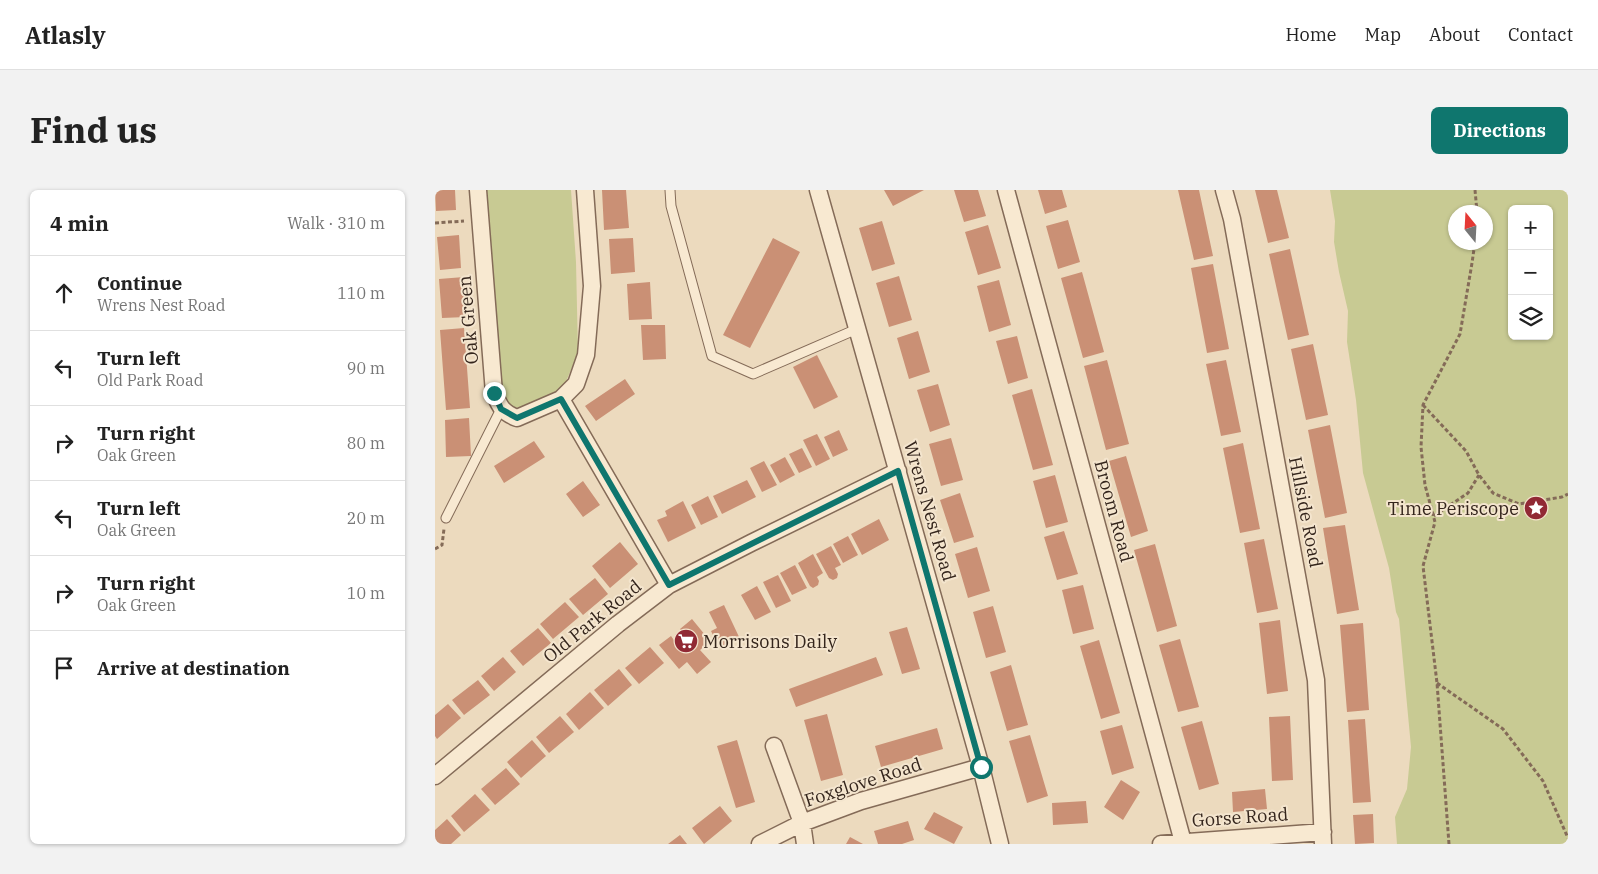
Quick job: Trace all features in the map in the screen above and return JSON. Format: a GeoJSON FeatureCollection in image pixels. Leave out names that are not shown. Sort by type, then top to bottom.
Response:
{"type":"FeatureCollection","features":[{"type":"Feature","properties":{"kind":"street","name":"Oak Green"},"geometry":{"type":"LineString","coordinates":[[478,190],[494,393],[501,409]]}},
{"type":"Feature","properties":{"kind":"street"},"geometry":{"type":"LineString","coordinates":[[501,409],[517,418],[561,399],[576,384],[586,355],[592,286],[585,190]]}},
{"type":"Feature","properties":{"kind":"street","name":"Wrens Nest Road"},"geometry":{"type":"LineString","coordinates":[[818,190],[981,767],[1000,844]]}},
{"type":"Feature","properties":{"kind":"street","name":"Broom Road"},"geometry":{"type":"LineString","coordinates":[[1006,190],[1183,842]]}},
{"type":"Feature","properties":{"kind":"street","name":"Hillside Road"},"geometry":{"type":"LineString","coordinates":[[1224,190],[1232,219],[1316,680],[1323,838]]}},
{"type":"Feature","properties":{"kind":"street"},"geometry":{"type":"LineString","coordinates":[[561,399],[669,585]]}},
{"type":"Feature","properties":{"kind":"street","name":"Old Park Road"},"geometry":{"type":"LineString","coordinates":[[435,776],[618,624],[669,585],[898,471]]}},
{"type":"Feature","properties":{"kind":"street"},"geometry":{"type":"LineString","coordinates":[[774,746],[802,823],[805,844]]}},
{"type":"Feature","properties":{"kind":"street","name":"Foxglove Road"},"geometry":{"type":"LineString","coordinates":[[760,844],[802,823],[861,801],[981,767]]}},
{"type":"Feature","properties":{"kind":"street","name":"Gorse Road"},"geometry":{"type":"LineString","coordinates":[[1161,844],[1323,838]]}},
{"type":"Feature","properties":{"kind":"lane"},"geometry":{"type":"LineString","coordinates":[[670,190],[671,206],[713,356],[753,374],[857,329]]}},
{"type":"Feature","properties":{"kind":"lane"},"geometry":{"type":"LineString","coordinates":[[446,518],[501,409]]}},
{"type":"Feature","properties":{"kind":"path"},"geometry":{"type":"LineString","coordinates":[[1475,190],[1476,205]]}},
{"type":"Feature","properties":{"kind":"path"},"geometry":{"type":"LineString","coordinates":[[435,223],[480,220]]}},
{"type":"Feature","properties":{"kind":"path"},"geometry":{"type":"LineString","coordinates":[[1449,844],[1437,683],[1423,566],[1435,522],[1425,485],[1421,446],[1423,405],[1459,334],[1474,250]]}},
{"type":"Feature","properties":{"kind":"path"},"geometry":{"type":"LineString","coordinates":[[1423,405],[1466,450],[1479,474],[1493,493],[1519,504],[1555,499],[1568,494]]}},
{"type":"Feature","properties":{"kind":"path"},"geometry":{"type":"LineString","coordinates":[[1434,516],[1468,493],[1479,474]]}},
{"type":"Feature","properties":{"kind":"path"},"geometry":{"type":"LineString","coordinates":[[435,549],[442,546],[446,518]]}},
{"type":"Feature","properties":{"kind":"path"},"geometry":{"type":"LineString","coordinates":[[1437,683],[1503,728],[1543,781],[1568,838]]}},
{"type":"Feature","properties":{"kind":"green space"},"geometry":{"type":"Polygon","coordinates":[[[483,190],[571,190],[576,262],[578,353],[562,391],[527,408],[511,407],[502,396],[483,190]]]}},
{"type":"Feature","properties":{"kind":"green space"},"geometry":{"type":"Polygon","coordinates":[[[1330,190],[1568,190],[1568,844],[1397,844],[1395,817],[1407,789],[1411,747],[1399,619],[1396,612],[1389,568],[1363,473],[1356,400],[1347,342],[1348,311],[1334,242],[1335,221],[1330,190]]]}},
{"type":"Feature","properties":{"kind":"building"},"geometry":{"type":"Polygon","coordinates":[[[435,190],[455,190],[456,210],[436,211],[435,190]]]}},
{"type":"Feature","properties":{"kind":"building"},"geometry":{"type":"Polygon","coordinates":[[[602,190],[626,190],[629,228],[604,230],[602,190]]]}},
{"type":"Feature","properties":{"kind":"building"},"geometry":{"type":"Polygon","coordinates":[[[884,190],[924,190],[893,206],[884,190]]]}},
{"type":"Feature","properties":{"kind":"building"},"geometry":{"type":"Polygon","coordinates":[[[954,190],[978,190],[986,216],[964,222],[954,190]]]}},
{"type":"Feature","properties":{"kind":"building"},"geometry":{"type":"Polygon","coordinates":[[[1038,190],[1062,190],[1067,207],[1045,214],[1038,190]]]}},
{"type":"Feature","properties":{"kind":"building"},"geometry":{"type":"Polygon","coordinates":[[[1178,190],[1199,190],[1213,256],[1194,260],[1178,190]]]}},
{"type":"Feature","properties":{"kind":"building"},"geometry":{"type":"Polygon","coordinates":[[[1255,190],[1277,190],[1289,238],[1268,243],[1255,190]]]}},
{"type":"Feature","properties":{"kind":"building"},"geometry":{"type":"Polygon","coordinates":[[[1068,220],[1080,262],[1058,269],[1046,226],[1068,220]]]}},
{"type":"Feature","properties":{"kind":"building"},"geometry":{"type":"Polygon","coordinates":[[[882,221],[895,264],[872,271],[859,228],[882,221]]]}},
{"type":"Feature","properties":{"kind":"building"},"geometry":{"type":"Polygon","coordinates":[[[988,225],[1001,268],[978,275],[965,232],[988,225]]]}},
{"type":"Feature","properties":{"kind":"building"},"geometry":{"type":"Polygon","coordinates":[[[459,235],[461,268],[440,270],[437,237],[459,235]]]}},
{"type":"Feature","properties":{"kind":"building"},"geometry":{"type":"Polygon","coordinates":[[[633,238],[635,272],[611,274],[609,239],[633,238]]]}},
{"type":"Feature","properties":{"kind":"building"},"geometry":{"type":"Polygon","coordinates":[[[773,238],[800,252],[750,348],[723,335],[773,238]]]}},
{"type":"Feature","properties":{"kind":"building"},"geometry":{"type":"Polygon","coordinates":[[[1290,249],[1309,335],[1288,340],[1269,254],[1290,249]]]}},
{"type":"Feature","properties":{"kind":"building"},"geometry":{"type":"Polygon","coordinates":[[[1213,264],[1229,349],[1207,353],[1191,268],[1213,264]]]}},
{"type":"Feature","properties":{"kind":"building"},"geometry":{"type":"Polygon","coordinates":[[[1082,272],[1104,352],[1083,358],[1061,278],[1082,272]]]}},
{"type":"Feature","properties":{"kind":"building"},"geometry":{"type":"Polygon","coordinates":[[[899,276],[912,320],[889,327],[876,283],[899,276]]]}},
{"type":"Feature","properties":{"kind":"building"},"geometry":{"type":"Polygon","coordinates":[[[464,277],[466,317],[442,318],[439,279],[464,277]]]}},
{"type":"Feature","properties":{"kind":"building"},"geometry":{"type":"Polygon","coordinates":[[[999,280],[1011,325],[989,332],[977,286],[999,280]]]}},
{"type":"Feature","properties":{"kind":"building"},"geometry":{"type":"Polygon","coordinates":[[[650,282],[652,319],[629,320],[627,284],[650,282]]]}},
{"type":"Feature","properties":{"kind":"building"},"geometry":{"type":"Polygon","coordinates":[[[641,325],[665,325],[666,359],[643,360],[641,325]]]}},
{"type":"Feature","properties":{"kind":"building"},"geometry":{"type":"Polygon","coordinates":[[[464,328],[470,408],[446,410],[440,330],[464,328]]]}},
{"type":"Feature","properties":{"kind":"building"},"geometry":{"type":"Polygon","coordinates":[[[918,331],[930,372],[909,379],[897,338],[918,331]]]}},
{"type":"Feature","properties":{"kind":"building"},"geometry":{"type":"Polygon","coordinates":[[[1017,336],[1028,378],[1008,384],[996,341],[1017,336]]]}},
{"type":"Feature","properties":{"kind":"building"},"geometry":{"type":"Polygon","coordinates":[[[1313,344],[1328,415],[1306,420],[1291,349],[1313,344]]]}},
{"type":"Feature","properties":{"kind":"building"},"geometry":{"type":"Polygon","coordinates":[[[817,355],[838,397],[814,409],[793,367],[817,355]]]}},
{"type":"Feature","properties":{"kind":"building"},"geometry":{"type":"Polygon","coordinates":[[[1107,360],[1129,444],[1106,450],[1084,366],[1107,360]]]}},
{"type":"Feature","properties":{"kind":"building"},"geometry":{"type":"Polygon","coordinates":[[[1226,360],[1241,432],[1221,436],[1206,364],[1226,360]]]}},
{"type":"Feature","properties":{"kind":"building"},"geometry":{"type":"Polygon","coordinates":[[[625,379],[635,394],[596,421],[585,406],[625,379]]]}},
{"type":"Feature","properties":{"kind":"building"},"geometry":{"type":"Polygon","coordinates":[[[938,384],[950,425],[930,432],[917,390],[938,384]]]}},
{"type":"Feature","properties":{"kind":"building"},"geometry":{"type":"Polygon","coordinates":[[[1032,389],[1053,465],[1033,470],[1012,395],[1032,389]]]}},
{"type":"Feature","properties":{"kind":"building"},"geometry":{"type":"Polygon","coordinates":[[[469,418],[471,456],[446,457],[445,420],[469,418]]]}},
{"type":"Feature","properties":{"kind":"building"},"geometry":{"type":"Polygon","coordinates":[[[1330,425],[1347,513],[1325,518],[1308,430],[1330,425]]]}},
{"type":"Feature","properties":{"kind":"building"},"geometry":{"type":"Polygon","coordinates":[[[839,430],[848,450],[833,457],[824,437],[839,430]]]}},
{"type":"Feature","properties":{"kind":"building"},"geometry":{"type":"Polygon","coordinates":[[[817,434],[830,459],[816,466],[803,440],[817,434]]]}},
{"type":"Feature","properties":{"kind":"building"},"geometry":{"type":"Polygon","coordinates":[[[951,438],[963,480],[941,486],[929,444],[951,438]]]}},
{"type":"Feature","properties":{"kind":"building"},"geometry":{"type":"Polygon","coordinates":[[[534,441],[545,457],[504,483],[494,466],[534,441]]]}},
{"type":"Feature","properties":{"kind":"building"},"geometry":{"type":"Polygon","coordinates":[[[1243,443],[1260,529],[1240,533],[1223,448],[1243,443]]]}},
{"type":"Feature","properties":{"kind":"building"},"geometry":{"type":"Polygon","coordinates":[[[802,448],[812,467],[799,473],[789,454],[802,448]]]}},
{"type":"Feature","properties":{"kind":"building"},"geometry":{"type":"Polygon","coordinates":[[[1126,456],[1148,531],[1131,537],[1109,461],[1126,456]]]}},
{"type":"Feature","properties":{"kind":"building"},"geometry":{"type":"Polygon","coordinates":[[[785,457],[795,475],[780,483],[770,465],[785,457]]]}},
{"type":"Feature","properties":{"kind":"building"},"geometry":{"type":"Polygon","coordinates":[[[764,461],[777,485],[762,492],[750,468],[764,461]]]}},
{"type":"Feature","properties":{"kind":"building"},"geometry":{"type":"Polygon","coordinates":[[[1055,475],[1068,522],[1046,528],[1033,481],[1055,475]]]}},
{"type":"Feature","properties":{"kind":"building"},"geometry":{"type":"Polygon","coordinates":[[[747,480],[756,497],[722,514],[713,496],[747,480]]]}},
{"type":"Feature","properties":{"kind":"building"},"geometry":{"type":"Polygon","coordinates":[[[583,481],[600,505],[583,517],[566,494],[583,481]]]}},
{"type":"Feature","properties":{"kind":"building"},"geometry":{"type":"Polygon","coordinates":[[[960,493],[974,537],[954,543],[940,500],[960,493]]]}},
{"type":"Feature","properties":{"kind":"building"},"geometry":{"type":"Polygon","coordinates":[[[708,496],[718,517],[701,525],[691,505],[708,496]]]}},
{"type":"Feature","properties":{"kind":"building"},"geometry":{"type":"Polygon","coordinates":[[[683,501],[696,528],[668,542],[657,520],[667,516],[665,511],[683,501]]]}},
{"type":"Feature","properties":{"kind":"building"},"geometry":{"type":"Polygon","coordinates":[[[879,519],[889,540],[862,555],[851,534],[879,519]]]}},
{"type":"Feature","properties":{"kind":"building"},"geometry":{"type":"Polygon","coordinates":[[[1345,525],[1359,610],[1337,614],[1323,528],[1345,525]]]}},
{"type":"Feature","properties":{"kind":"building"},"geometry":{"type":"Polygon","coordinates":[[[1064,531],[1078,574],[1057,580],[1044,537],[1064,531]]]}},
{"type":"Feature","properties":{"kind":"building"},"geometry":{"type":"Polygon","coordinates":[[[848,536],[858,555],[843,563],[833,544],[848,536]]]}},
{"type":"Feature","properties":{"kind":"building"},"geometry":{"type":"Polygon","coordinates":[[[1264,539],[1278,609],[1257,613],[1244,543],[1264,539]]]}},
{"type":"Feature","properties":{"kind":"building"},"geometry":{"type":"Polygon","coordinates":[[[620,542],[638,564],[610,588],[592,566],[620,542]]]}},
{"type":"Feature","properties":{"kind":"building"},"geometry":{"type":"Polygon","coordinates":[[[1155,544],[1177,626],[1157,632],[1134,550],[1155,544]]]}},
{"type":"Feature","properties":{"kind":"building"},"geometry":{"type":"Polygon","coordinates":[[[831,546],[841,565],[835,568],[838,574],[837,578],[833,580],[829,578],[816,554],[831,546]]]}},
{"type":"Feature","properties":{"kind":"building"},"geometry":{"type":"Polygon","coordinates":[[[977,547],[990,591],[968,598],[955,554],[977,547]]]}},
{"type":"Feature","properties":{"kind":"building"},"geometry":{"type":"Polygon","coordinates":[[[813,554],[823,573],[817,577],[818,585],[813,588],[810,586],[798,563],[813,554]]]}},
{"type":"Feature","properties":{"kind":"building"},"geometry":{"type":"Polygon","coordinates":[[[795,565],[807,588],[792,595],[780,573],[795,565]]]}},
{"type":"Feature","properties":{"kind":"building"},"geometry":{"type":"Polygon","coordinates":[[[778,575],[791,601],[776,608],[763,582],[778,575]]]}},
{"type":"Feature","properties":{"kind":"building"},"geometry":{"type":"Polygon","coordinates":[[[595,578],[608,594],[583,615],[569,599],[595,578]]]}},
{"type":"Feature","properties":{"kind":"building"},"geometry":{"type":"Polygon","coordinates":[[[1083,585],[1094,629],[1073,634],[1062,590],[1083,585]]]}},
{"type":"Feature","properties":{"kind":"building"},"geometry":{"type":"Polygon","coordinates":[[[757,586],[771,612],[755,620],[741,595],[757,586]]]}},
{"type":"Feature","properties":{"kind":"building"},"geometry":{"type":"Polygon","coordinates":[[[565,602],[579,617],[553,639],[540,624],[565,602]]]}},
{"type":"Feature","properties":{"kind":"building"},"geometry":{"type":"Polygon","coordinates":[[[724,605],[740,639],[720,649],[711,631],[717,628],[709,612],[724,605]]]}},
{"type":"Feature","properties":{"kind":"building"},"geometry":{"type":"Polygon","coordinates":[[[993,606],[1006,652],[986,658],[973,612],[993,606]]]}},
{"type":"Feature","properties":{"kind":"building"},"geometry":{"type":"Polygon","coordinates":[[[692,619],[710,641],[700,650],[711,662],[697,674],[687,662],[679,669],[659,645],[671,636],[676,643],[685,635],[680,629],[692,619]]]}},
{"type":"Feature","properties":{"kind":"building"},"geometry":{"type":"Polygon","coordinates":[[[1280,620],[1288,691],[1267,694],[1259,623],[1280,620]]]}},
{"type":"Feature","properties":{"kind":"building"},"geometry":{"type":"Polygon","coordinates":[[[1363,623],[1369,710],[1347,712],[1340,625],[1363,623]]]}},
{"type":"Feature","properties":{"kind":"building"},"geometry":{"type":"Polygon","coordinates":[[[907,627],[920,669],[902,674],[889,632],[907,627]]]}},
{"type":"Feature","properties":{"kind":"building"},"geometry":{"type":"Polygon","coordinates":[[[538,628],[551,643],[523,666],[510,651],[538,628]]]}},
{"type":"Feature","properties":{"kind":"building"},"geometry":{"type":"Polygon","coordinates":[[[1180,639],[1199,707],[1178,712],[1159,645],[1180,639]]]}},
{"type":"Feature","properties":{"kind":"building"},"geometry":{"type":"Polygon","coordinates":[[[1099,640],[1120,713],[1101,719],[1080,646],[1099,640]]]}},
{"type":"Feature","properties":{"kind":"building"},"geometry":{"type":"Polygon","coordinates":[[[650,647],[664,663],[639,684],[625,668],[650,647]]]}},
{"type":"Feature","properties":{"kind":"building"},"geometry":{"type":"Polygon","coordinates":[[[503,657],[516,672],[494,691],[481,676],[503,657]]]}},
{"type":"Feature","properties":{"kind":"building"},"geometry":{"type":"Polygon","coordinates":[[[876,657],[883,675],[796,707],[789,689],[876,657]]]}},
{"type":"Feature","properties":{"kind":"building"},"geometry":{"type":"Polygon","coordinates":[[[1011,665],[1028,725],[1007,731],[990,672],[1011,665]]]}},
{"type":"Feature","properties":{"kind":"building"},"geometry":{"type":"Polygon","coordinates":[[[619,669],[632,685],[608,706],[594,690],[619,669]]]}},
{"type":"Feature","properties":{"kind":"building"},"geometry":{"type":"Polygon","coordinates":[[[478,680],[490,695],[464,715],[452,700],[478,680]]]}},
{"type":"Feature","properties":{"kind":"building"},"geometry":{"type":"Polygon","coordinates":[[[590,692],[604,708],[579,730],[566,714],[590,692]]]}},
{"type":"Feature","properties":{"kind":"building"},"geometry":{"type":"Polygon","coordinates":[[[448,704],[461,718],[437,739],[435,736],[435,715],[448,704]]]}},
{"type":"Feature","properties":{"kind":"building"},"geometry":{"type":"Polygon","coordinates":[[[827,714],[843,775],[821,781],[804,720],[827,714]]]}},
{"type":"Feature","properties":{"kind":"building"},"geometry":{"type":"Polygon","coordinates":[[[560,716],[574,732],[549,753],[536,737],[560,716]]]}},
{"type":"Feature","properties":{"kind":"building"},"geometry":{"type":"Polygon","coordinates":[[[1290,716],[1293,780],[1272,781],[1269,717],[1290,716]]]}},
{"type":"Feature","properties":{"kind":"building"},"geometry":{"type":"Polygon","coordinates":[[[1365,719],[1371,802],[1353,803],[1348,720],[1365,719]]]}},
{"type":"Feature","properties":{"kind":"building"},"geometry":{"type":"Polygon","coordinates":[[[1202,721],[1219,784],[1199,790],[1181,727],[1202,721]]]}},
{"type":"Feature","properties":{"kind":"building"},"geometry":{"type":"Polygon","coordinates":[[[1122,725],[1134,768],[1112,775],[1100,731],[1122,725]]]}},
{"type":"Feature","properties":{"kind":"building"},"geometry":{"type":"Polygon","coordinates":[[[937,728],[943,749],[881,767],[875,746],[937,728]]]}},
{"type":"Feature","properties":{"kind":"building"},"geometry":{"type":"Polygon","coordinates":[[[1030,735],[1048,796],[1027,803],[1009,741],[1030,735]]]}},
{"type":"Feature","properties":{"kind":"building"},"geometry":{"type":"Polygon","coordinates":[[[532,740],[546,756],[521,778],[507,762],[532,740]]]}},
{"type":"Feature","properties":{"kind":"building"},"geometry":{"type":"Polygon","coordinates":[[[737,740],[755,802],[736,808],[717,746],[737,740]]]}},
{"type":"Feature","properties":{"kind":"building"},"geometry":{"type":"Polygon","coordinates":[[[506,768],[520,784],[495,805],[481,789],[506,768]]]}},
{"type":"Feature","properties":{"kind":"building"},"geometry":{"type":"Polygon","coordinates":[[[1121,780],[1140,792],[1123,820],[1104,807],[1121,780]]]}},
{"type":"Feature","properties":{"kind":"building"},"geometry":{"type":"Polygon","coordinates":[[[1265,789],[1267,809],[1233,812],[1232,792],[1265,789]]]}},
{"type":"Feature","properties":{"kind":"building"},"geometry":{"type":"Polygon","coordinates":[[[475,794],[490,810],[464,832],[451,816],[475,794]]]}},
{"type":"Feature","properties":{"kind":"building"},"geometry":{"type":"Polygon","coordinates":[[[1086,801],[1088,823],[1053,825],[1052,803],[1086,801]]]}},
{"type":"Feature","properties":{"kind":"building"},"geometry":{"type":"Polygon","coordinates":[[[720,806],[732,821],[704,844],[692,828],[720,806]]]}},
{"type":"Feature","properties":{"kind":"building"},"geometry":{"type":"Polygon","coordinates":[[[934,812],[963,827],[954,844],[924,829],[934,812]]]}},
{"type":"Feature","properties":{"kind":"building"},"geometry":{"type":"Polygon","coordinates":[[[1373,814],[1374,843],[1355,844],[1353,815],[1373,814]]]}},
{"type":"Feature","properties":{"kind":"building"},"geometry":{"type":"Polygon","coordinates":[[[447,819],[461,835],[451,844],[435,844],[435,830],[447,819]]]}},
{"type":"Feature","properties":{"kind":"building"},"geometry":{"type":"Polygon","coordinates":[[[908,821],[914,840],[902,844],[878,844],[874,831],[908,821]]]}},
{"type":"Feature","properties":{"kind":"building"},"geometry":{"type":"Polygon","coordinates":[[[680,835],[687,844],[668,844],[680,835]]]}},
{"type":"Feature","properties":{"kind":"building"},"geometry":{"type":"Polygon","coordinates":[[[850,837],[863,844],[846,844],[850,837]]]}},
{"type":"Feature","properties":{"kind":"place","name":"Time Periscope"},"geometry":{"type":"Point","coordinates":[1536,508]}},
{"type":"Feature","properties":{"kind":"place","name":"Morrisons Daily"},"geometry":{"type":"Point","coordinates":[686,641]}},
{"type":"Feature","properties":{"kind":"route"},"geometry":{"type":"LineString","coordinates":[[494,393],[501,409],[508,415],[517,418],[561,399],[669,585],[898,471],[981,767]]}}]}
